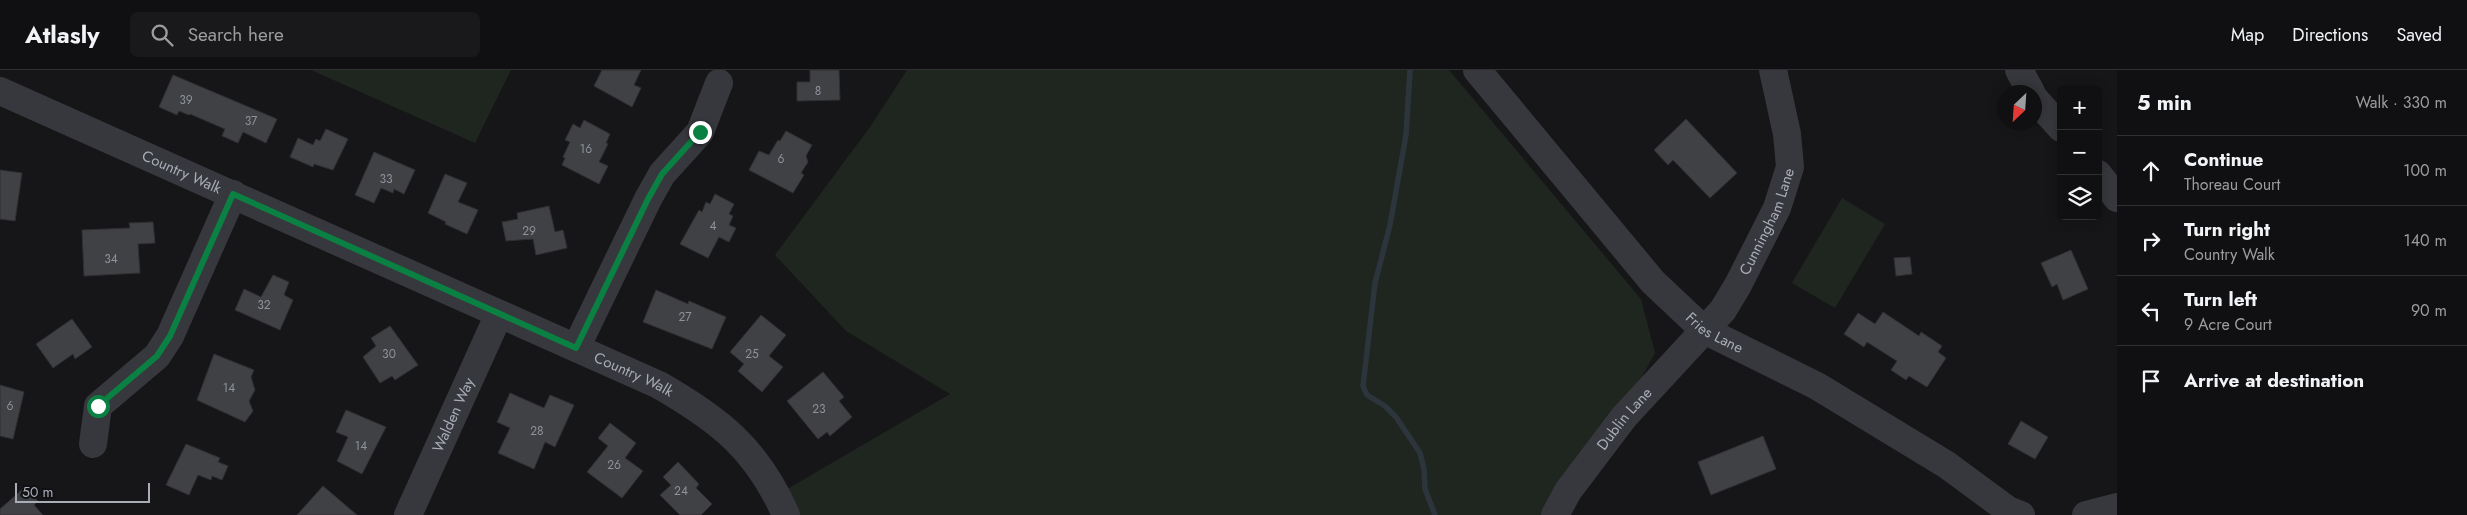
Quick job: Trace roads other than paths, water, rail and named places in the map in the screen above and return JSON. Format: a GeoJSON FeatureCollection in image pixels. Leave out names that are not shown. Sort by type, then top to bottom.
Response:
{"type":"FeatureCollection","features":[{"type":"Feature","properties":{"kind":"street","name":"Fries Lane"},"geometry":{"type":"LineString","coordinates":[[1477,70],[1654,282],[1704,330],[1817,386],[1947,465],[2008,510],[2021,515]]}},
{"type":"Feature","properties":{"kind":"street","name":"Cunningham Lane"},"geometry":{"type":"LineString","coordinates":[[1704,330],[1722,310],[1738,285],[1777,208],[1790,167],[1787,134],[1773,70]]}},
{"type":"Feature","properties":{"kind":"street"},"geometry":{"type":"LineString","coordinates":[[2019,70],[2027,85]]}},
{"type":"Feature","properties":{"kind":"street"},"geometry":{"type":"LineString","coordinates":[[576,348],[648,199],[662,174],[700,132],[719,83]]}},
{"type":"Feature","properties":{"kind":"street","name":"Country Walk"},"geometry":{"type":"LineString","coordinates":[[0,91],[659,385],[697,406],[728,430],[753,456],[777,495],[786,515]]}},
{"type":"Feature","properties":{"kind":"street"},"geometry":{"type":"LineString","coordinates":[[2042,107],[2057,124]]}},
{"type":"Feature","properties":{"kind":"street"},"geometry":{"type":"LineString","coordinates":[[2099,175],[2117,198]]}},
{"type":"Feature","properties":{"kind":"street"},"geometry":{"type":"LineString","coordinates":[[93,444],[98,406],[157,356],[170,336],[233,194]]}},
{"type":"Feature","properties":{"kind":"street","name":"Walden Way"},"geometry":{"type":"LineString","coordinates":[[408,515],[499,314]]}},
{"type":"Feature","properties":{"kind":"street","name":"Dublin Lane"},"geometry":{"type":"LineString","coordinates":[[1555,515],[1568,491],[1624,417],[1704,330]]}},
{"type":"Feature","properties":{"kind":"street"},"geometry":{"type":"LineString","coordinates":[[2086,515],[2117,506]]}},
{"type":"Feature","properties":{"kind":"waterway"},"geometry":{"type":"LineString","coordinates":[[1410,70],[1406,135],[1390,225],[1375,283],[1363,386],[1367,395],[1385,406],[1396,417],[1420,453],[1424,469],[1425,489],[1435,515]]}}]}
